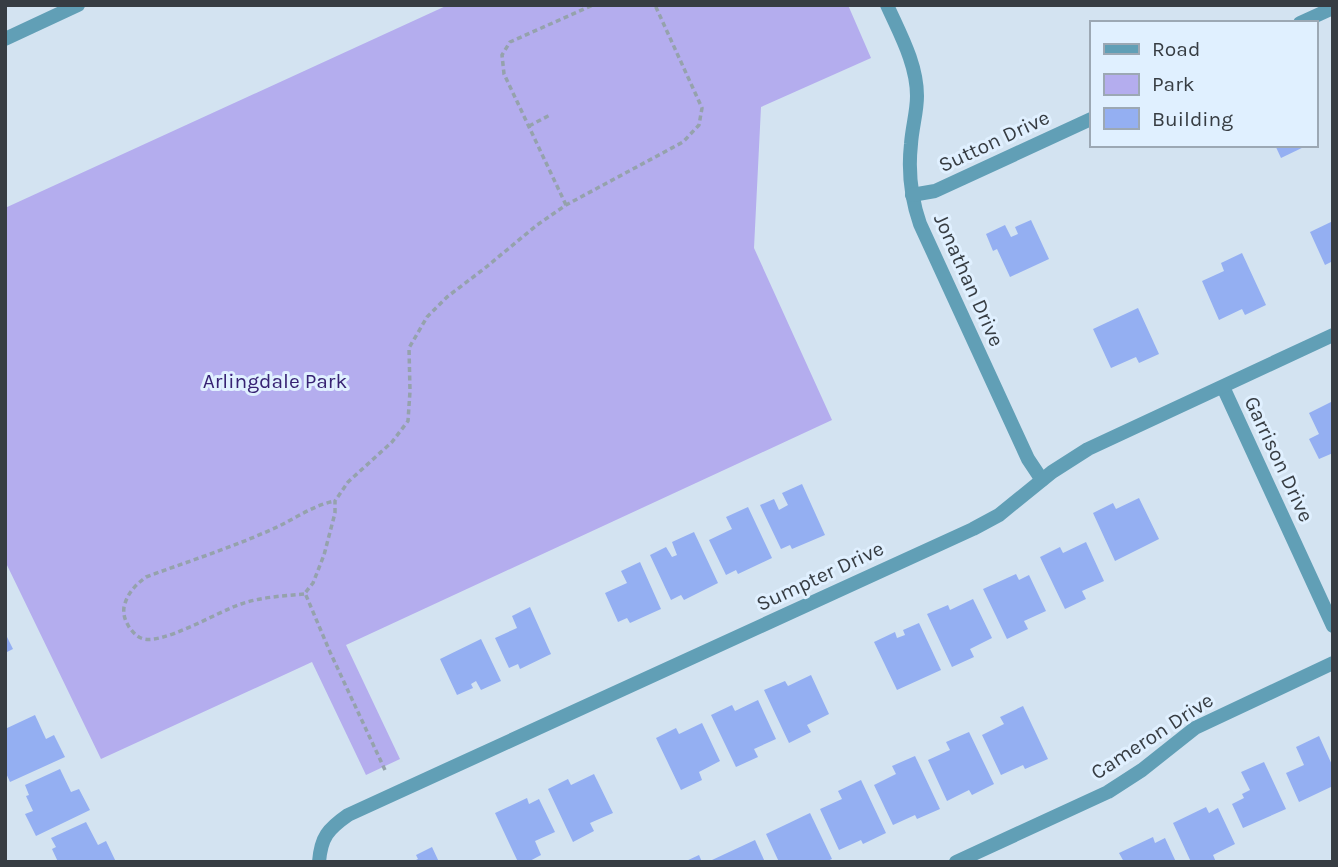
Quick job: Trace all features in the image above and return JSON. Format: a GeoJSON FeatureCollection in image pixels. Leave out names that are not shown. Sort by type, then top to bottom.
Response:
{"type":"FeatureCollection","features":[{"type":"Feature","properties":{"kind":"street"},"geometry":{"type":"LineString","coordinates":[[5,39],[78,5]]}},
{"type":"Feature","properties":{"kind":"street","name":"Jonathan Drive"},"geometry":{"type":"LineString","coordinates":[[887,5],[915,75],[917,96],[910,166],[912,195],[919,224],[1028,459],[1042,480]]}},
{"type":"Feature","properties":{"kind":"street"},"geometry":{"type":"LineString","coordinates":[[1304,21],[1333,8]]}},
{"type":"Feature","properties":{"kind":"street","name":"Sutton Drive"},"geometry":{"type":"LineString","coordinates":[[912,195],[935,191],[1090,119]]}},
{"type":"Feature","properties":{"kind":"street","name":"Sumpter Drive"},"geometry":{"type":"LineString","coordinates":[[319,862],[325,835],[332,826],[348,816],[973,529],[999,515],[1064,463],[1088,449],[1333,335]]}},
{"type":"Feature","properties":{"kind":"street","name":"Garrison Drive"},"geometry":{"type":"LineString","coordinates":[[1223,387],[1333,626]]}},
{"type":"Feature","properties":{"kind":"street","name":"Cameron Drive"},"geometry":{"type":"LineString","coordinates":[[956,862],[1108,792],[1142,770],[1195,728],[1333,663]]}},
{"type":"Feature","properties":{"kind":"path"},"geometry":{"type":"LineString","coordinates":[[566,205],[504,74],[502,55],[510,42],[593,5]]}},
{"type":"Feature","properties":{"kind":"path"},"geometry":{"type":"LineString","coordinates":[[335,500],[256,536],[136,583],[125,603],[124,614],[133,633],[142,639],[155,640],[240,604],[256,599],[305,593],[313,583],[324,555],[335,513],[335,500],[348,482],[392,442],[408,421],[409,348],[427,317],[447,297],[537,225],[566,205],[682,142],[699,125],[702,108],[655,5]]}},
{"type":"Feature","properties":{"kind":"path"},"geometry":{"type":"LineString","coordinates":[[529,126],[550,115]]}},
{"type":"Feature","properties":{"kind":"path"},"geometry":{"type":"LineString","coordinates":[[305,593],[384,770]]}},
{"type":"Feature","properties":{"kind":"green space","name":"Arlingdale Park"},"geometry":{"type":"Polygon","coordinates":[[[448,5],[848,5],[871,58],[761,107],[754,248],[832,420],[346,645],[400,759],[366,775],[312,662],[101,759],[5,561],[5,208],[448,5]]]}},
{"type":"Feature","properties":{"kind":"building"},"geometry":{"type":"Polygon","coordinates":[[[1276,147],[1304,147],[1281,158],[1276,147]]]}},
{"type":"Feature","properties":{"kind":"building"},"geometry":{"type":"Polygon","coordinates":[[[1031,220],[1049,259],[1010,277],[997,249],[993,251],[986,234],[1005,225],[1011,237],[1018,234],[1015,227],[1031,220]]]}},
{"type":"Feature","properties":{"kind":"building"},"geometry":{"type":"Polygon","coordinates":[[[1333,221],[1333,261],[1325,265],[1310,232],[1333,221]]]}},
{"type":"Feature","properties":{"kind":"building"},"geometry":{"type":"Polygon","coordinates":[[[1242,253],[1266,305],[1245,315],[1242,309],[1219,320],[1202,281],[1224,271],[1221,263],[1242,253]]]}},
{"type":"Feature","properties":{"kind":"building"},"geometry":{"type":"Polygon","coordinates":[[[1138,308],[1159,354],[1139,363],[1136,357],[1111,368],[1093,329],[1138,308]]]}},
{"type":"Feature","properties":{"kind":"building"},"geometry":{"type":"Polygon","coordinates":[[[1333,401],[1333,453],[1319,459],[1309,439],[1319,434],[1309,413],[1333,401]]]}},
{"type":"Feature","properties":{"kind":"building"},"geometry":{"type":"Polygon","coordinates":[[[802,484],[825,535],[792,549],[790,545],[781,549],[760,505],[774,499],[779,510],[788,505],[782,493],[802,484]]]}},
{"type":"Feature","properties":{"kind":"building"},"geometry":{"type":"Polygon","coordinates":[[[1139,498],[1159,539],[1115,561],[1093,513],[1113,503],[1116,509],[1139,498]]]}},
{"type":"Feature","properties":{"kind":"building"},"geometry":{"type":"Polygon","coordinates":[[[748,507],[772,558],[738,574],[736,570],[726,575],[709,540],[732,529],[726,517],[748,507]]]}},
{"type":"Feature","properties":{"kind":"building"},"geometry":{"type":"Polygon","coordinates":[[[694,532],[718,583],[684,600],[681,595],[671,600],[650,555],[666,547],[672,557],[677,555],[672,542],[694,532]]]}},
{"type":"Feature","properties":{"kind":"building"},"geometry":{"type":"Polygon","coordinates":[[[1086,542],[1104,581],[1082,591],[1086,599],[1065,609],[1040,557],[1060,547],[1063,553],[1086,542]]]}},
{"type":"Feature","properties":{"kind":"building"},"geometry":{"type":"Polygon","coordinates":[[[640,562],[661,609],[630,623],[627,618],[618,622],[605,593],[627,583],[621,571],[640,562]]]}},
{"type":"Feature","properties":{"kind":"building"},"geometry":{"type":"Polygon","coordinates":[[[1016,574],[1019,580],[1029,575],[1046,611],[1024,621],[1028,629],[1007,639],[983,589],[1016,574]]]}},
{"type":"Feature","properties":{"kind":"building"},"geometry":{"type":"Polygon","coordinates":[[[973,599],[992,638],[970,649],[974,657],[952,667],[927,614],[948,605],[950,610],[973,599]]]}},
{"type":"Feature","properties":{"kind":"building"},"geometry":{"type":"Polygon","coordinates":[[[530,607],[551,654],[520,669],[518,664],[509,668],[495,638],[517,628],[512,616],[530,607]]]}},
{"type":"Feature","properties":{"kind":"building"},"geometry":{"type":"Polygon","coordinates":[[[919,623],[941,670],[897,690],[874,642],[895,632],[897,638],[905,635],[903,630],[919,623]]]}},
{"type":"Feature","properties":{"kind":"building"},"geometry":{"type":"Polygon","coordinates":[[[5,633],[13,649],[5,653],[5,633]]]}},
{"type":"Feature","properties":{"kind":"building"},"geometry":{"type":"Polygon","coordinates":[[[481,639],[501,681],[481,690],[476,681],[471,684],[473,688],[457,695],[440,659],[481,639]]]}},
{"type":"Feature","properties":{"kind":"building"},"geometry":{"type":"Polygon","coordinates":[[[811,675],[829,714],[807,725],[811,732],[789,743],[764,690],[785,681],[788,686],[811,675]]]}},
{"type":"Feature","properties":{"kind":"building"},"geometry":{"type":"Polygon","coordinates":[[[758,700],[776,739],[754,749],[758,757],[736,767],[711,715],[732,705],[735,711],[758,700]]]}},
{"type":"Feature","properties":{"kind":"building"},"geometry":{"type":"Polygon","coordinates":[[[1023,706],[1048,759],[1025,769],[1023,765],[1001,775],[982,735],[1004,724],[1000,717],[1023,706]]]}},
{"type":"Feature","properties":{"kind":"building"},"geometry":{"type":"Polygon","coordinates":[[[35,715],[46,739],[54,735],[65,757],[10,782],[5,771],[5,729],[35,715]]]}},
{"type":"Feature","properties":{"kind":"building"},"geometry":{"type":"Polygon","coordinates":[[[702,723],[720,761],[699,772],[702,780],[681,790],[656,738],[676,728],[679,734],[702,723]]]}},
{"type":"Feature","properties":{"kind":"building"},"geometry":{"type":"Polygon","coordinates":[[[969,732],[994,784],[972,795],[969,790],[947,801],[928,760],[950,750],[946,742],[969,732]]]}},
{"type":"Feature","properties":{"kind":"building"},"geometry":{"type":"Polygon","coordinates":[[[1319,736],[1333,767],[1333,786],[1299,802],[1286,773],[1304,765],[1296,747],[1319,736]]]}},
{"type":"Feature","properties":{"kind":"building"},"geometry":{"type":"Polygon","coordinates":[[[915,756],[940,809],[917,819],[915,815],[893,825],[874,785],[896,774],[892,766],[915,756]]]}},
{"type":"Feature","properties":{"kind":"building"},"geometry":{"type":"Polygon","coordinates":[[[1264,762],[1286,809],[1243,828],[1232,804],[1244,798],[1242,794],[1250,790],[1241,772],[1264,762]]]}},
{"type":"Feature","properties":{"kind":"building"},"geometry":{"type":"Polygon","coordinates":[[[60,769],[71,792],[79,789],[90,810],[36,836],[25,814],[33,811],[26,796],[29,795],[25,785],[60,769]]]}},
{"type":"Feature","properties":{"kind":"building"},"geometry":{"type":"Polygon","coordinates":[[[594,774],[613,813],[590,823],[594,831],[573,842],[548,789],[568,779],[571,785],[594,774]]]}},
{"type":"Feature","properties":{"kind":"building"},"geometry":{"type":"Polygon","coordinates":[[[861,780],[886,833],[863,844],[861,840],[839,850],[820,809],[842,799],[838,791],[861,780]]]}},
{"type":"Feature","properties":{"kind":"building"},"geometry":{"type":"Polygon","coordinates":[[[527,798],[529,804],[539,799],[555,832],[535,841],[541,855],[528,862],[518,862],[495,813],[527,798]]]}},
{"type":"Feature","properties":{"kind":"building"},"geometry":{"type":"Polygon","coordinates":[[[1206,807],[1209,813],[1218,808],[1235,844],[1213,855],[1216,862],[1191,862],[1173,823],[1206,807]]]}},
{"type":"Feature","properties":{"kind":"building"},"geometry":{"type":"Polygon","coordinates":[[[810,813],[832,859],[825,862],[779,862],[766,834],[810,813]]]}},
{"type":"Feature","properties":{"kind":"building"},"geometry":{"type":"Polygon","coordinates":[[[86,822],[98,845],[106,841],[116,862],[58,862],[52,849],[56,847],[51,838],[86,822]]]}},
{"type":"Feature","properties":{"kind":"building"},"geometry":{"type":"Polygon","coordinates":[[[1153,837],[1155,843],[1165,838],[1176,862],[1124,862],[1119,853],[1153,837]]]}},
{"type":"Feature","properties":{"kind":"building"},"geometry":{"type":"Polygon","coordinates":[[[755,840],[765,862],[712,860],[755,840]]]}},
{"type":"Feature","properties":{"kind":"building"},"geometry":{"type":"Polygon","coordinates":[[[432,847],[439,862],[412,862],[418,859],[416,855],[432,847]]]}},
{"type":"Feature","properties":{"kind":"building"},"geometry":{"type":"Polygon","coordinates":[[[699,855],[702,862],[684,862],[699,855]]]}}]}
